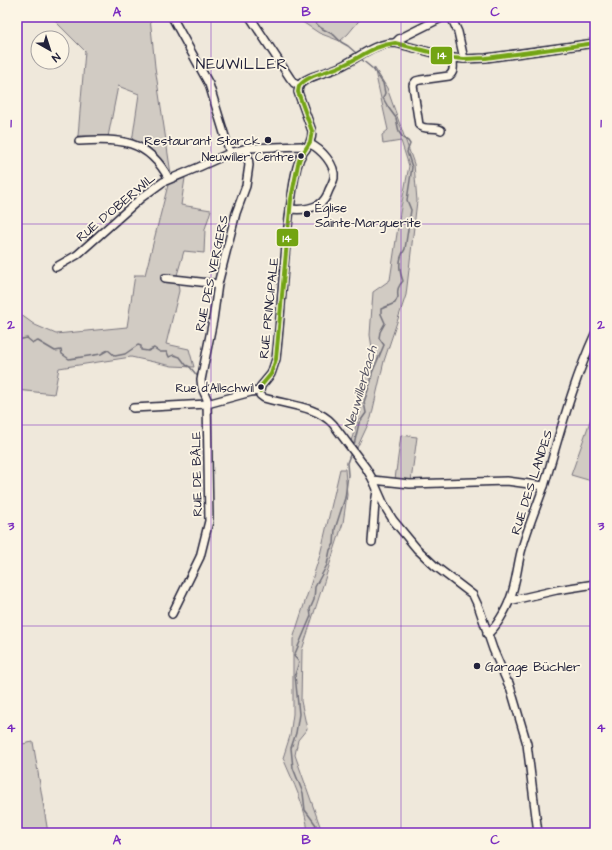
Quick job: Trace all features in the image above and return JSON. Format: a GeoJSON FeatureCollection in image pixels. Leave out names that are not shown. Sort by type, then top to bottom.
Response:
{"type":"FeatureCollection","features":[{"type":"Feature","properties":{"kind":"street"},"geometry":{"type":"LineString","coordinates":[[172,17],[209,84],[230,153]]}},
{"type":"Feature","properties":{"kind":"street"},"geometry":{"type":"LineString","coordinates":[[250,17],[290,78],[299,86],[304,81],[345,65],[376,46],[385,43],[395,43],[453,58],[464,59],[486,58],[595,43]]}},
{"type":"Feature","properties":{"kind":"street"},"geometry":{"type":"LineString","coordinates":[[451,17],[458,32],[464,59]]}},
{"type":"Feature","properties":{"kind":"street"},"geometry":{"type":"LineString","coordinates":[[395,43],[399,39],[440,18]]}},
{"type":"Feature","properties":{"kind":"street"},"geometry":{"type":"LineString","coordinates":[[441,130],[438,128],[421,128],[419,125],[413,85],[416,81],[449,76],[452,74],[453,58]]}},
{"type":"Feature","properties":{"kind":"street","name":"RUE PRINCIPALE"},"geometry":{"type":"LineString","coordinates":[[260,391],[261,386],[271,374],[276,359],[290,209],[296,174],[301,158],[308,146],[312,131],[298,92],[299,86]]}},
{"type":"Feature","properties":{"kind":"street"},"geometry":{"type":"LineString","coordinates":[[79,141],[114,140],[136,146],[156,158],[163,167],[169,179]]}},
{"type":"Feature","properties":{"kind":"street"},"geometry":{"type":"LineString","coordinates":[[290,209],[299,210],[318,205],[326,198],[334,179],[334,174],[329,161],[322,151],[308,146]]}},
{"type":"Feature","properties":{"kind":"street","name":"RUE D'OBERWIL"},"geometry":{"type":"LineString","coordinates":[[56,267],[77,255],[149,190],[169,179],[199,168],[230,153],[247,148],[308,146]]}},
{"type":"Feature","properties":{"kind":"street","name":"RUE DES VERGERS"},"geometry":{"type":"LineString","coordinates":[[206,404],[207,399],[202,388],[201,380],[213,320],[218,284],[236,213],[246,186],[249,165],[247,148]]}},
{"type":"Feature","properties":{"kind":"street"},"geometry":{"type":"LineString","coordinates":[[165,278],[218,284]]}},
{"type":"Feature","properties":{"kind":"street","name":"RUE DES LANDES"},"geometry":{"type":"LineString","coordinates":[[487,634],[492,630],[509,601],[513,590],[521,552],[544,486],[575,384],[595,334]]}},
{"type":"Feature","properties":{"kind":"street"},"geometry":{"type":"LineString","coordinates":[[133,408],[206,404],[260,391],[260,395],[264,398],[311,410],[328,418],[366,468],[385,508],[393,520],[435,566],[473,596],[479,608],[487,634],[505,678],[510,686],[527,744],[538,833]]}},
{"type":"Feature","properties":{"kind":"street","name":"RUE DE BÂLE"},"geometry":{"type":"LineString","coordinates":[[172,614],[200,557],[209,521],[206,404]]}},
{"type":"Feature","properties":{"kind":"street"},"geometry":{"type":"LineString","coordinates":[[373,480],[410,484],[507,481],[544,486]]}},
{"type":"Feature","properties":{"kind":"street"},"geometry":{"type":"LineString","coordinates":[[372,542],[374,503],[377,491]]}},
{"type":"Feature","properties":{"kind":"street"},"geometry":{"type":"LineString","coordinates":[[509,601],[557,590],[595,584]]}},
{"type":"Feature","properties":{"kind":"shaded area"},"geometry":{"type":"Polygon","coordinates":[[[51,17],[150,17],[155,67],[171,174],[151,149],[132,142],[139,94],[118,86],[108,137],[78,136],[85,51],[70,36],[70,30],[64,30],[51,17]]]}},
{"type":"Feature","properties":{"kind":"shaded area"},"geometry":{"type":"Polygon","coordinates":[[[295,17],[362,17],[340,41],[319,33],[295,17]]]}},
{"type":"Feature","properties":{"kind":"shaded area"},"geometry":{"type":"Polygon","coordinates":[[[374,67],[387,88],[414,164],[417,201],[406,295],[384,361],[371,418],[357,448],[351,441],[360,413],[364,376],[372,348],[370,335],[373,292],[390,280],[409,166],[401,141],[383,144],[382,135],[388,130],[374,67]]]}},
{"type":"Feature","properties":{"kind":"shaded area"},"geometry":{"type":"Polygon","coordinates":[[[185,178],[181,205],[211,210],[205,229],[204,253],[184,251],[177,275],[179,291],[166,344],[189,349],[194,367],[172,366],[131,357],[59,368],[54,394],[17,390],[17,312],[35,325],[56,334],[127,327],[135,275],[145,275],[168,185],[185,178]]]}},
{"type":"Feature","properties":{"kind":"shaded area"},"geometry":{"type":"Polygon","coordinates":[[[595,407],[595,482],[571,475],[595,407]]]}},
{"type":"Feature","properties":{"kind":"shaded area"},"geometry":{"type":"Polygon","coordinates":[[[401,435],[417,437],[411,481],[395,479],[401,435]]]}},
{"type":"Feature","properties":{"kind":"shaded area"},"geometry":{"type":"Polygon","coordinates":[[[340,469],[345,469],[347,495],[343,523],[302,650],[301,701],[307,729],[298,740],[295,755],[320,826],[319,833],[308,833],[302,804],[283,758],[290,736],[293,714],[293,639],[320,555],[340,469]]]}},
{"type":"Feature","properties":{"kind":"shaded area"},"geometry":{"type":"Polygon","coordinates":[[[33,742],[48,833],[17,833],[17,745],[33,742]]]}},
{"type":"Feature","properties":{"kind":"waterway","name":"Neuwillerbach"},"geometry":{"type":"LineString","coordinates":[[309,17],[321,28],[334,35],[356,53]]}},
{"type":"Feature","properties":{"kind":"waterway","name":"Neuwillerbach"},"geometry":{"type":"LineString","coordinates":[[354,445],[359,423],[366,413],[364,402],[372,373],[384,345],[379,338],[380,332],[385,323],[381,314],[381,309],[395,303],[398,297],[398,288],[403,281],[400,265],[401,257],[405,249],[411,210],[407,200],[412,167],[407,152],[410,144],[399,132],[396,118],[383,98],[385,93],[383,83],[373,69],[361,59]]}},
{"type":"Feature","properties":{"kind":"waterway"},"geometry":{"type":"LineString","coordinates":[[17,340],[27,338],[33,343],[38,341],[55,351],[61,350],[62,354],[69,359],[101,354],[108,350],[115,356],[125,354],[138,345],[141,346],[141,350],[148,351],[154,348],[160,352],[167,352],[169,357],[174,355],[180,357],[199,378]]}},
{"type":"Feature","properties":{"kind":"waterway","name":"Neuwillerbach"},"geometry":{"type":"LineString","coordinates":[[313,833],[316,825],[305,810],[303,793],[293,768],[291,748],[296,733],[299,714],[295,675],[299,662],[294,656],[311,616],[310,609],[314,600],[315,587],[327,565],[330,550],[334,544],[335,529],[345,498],[348,475],[347,463],[350,455]]}},
{"type":"Feature","properties":{"kind":"transit line","name":"14"},"geometry":{"type":"LineString","coordinates":[[299,86],[313,76],[348,63],[380,46],[387,44],[395,43],[453,58],[464,59],[486,58],[595,43]]}},
{"type":"Feature","properties":{"kind":"transit line","name":"14"},"geometry":{"type":"LineString","coordinates":[[260,391],[261,386],[271,374],[276,359],[291,199],[298,164],[310,142],[312,131],[298,92],[299,86]]}},
{"type":"Feature","properties":{"kind":"place","name":"Restaurant Starck"},"geometry":{"type":"Point","coordinates":[268,140]}},
{"type":"Feature","properties":{"kind":"place","name":"Neuwiller Centre"},"geometry":{"type":"Point","coordinates":[301,156]}},
{"type":"Feature","properties":{"kind":"place","name":"Église Sainte-Marguerite"},"geometry":{"type":"Point","coordinates":[307,214]}},
{"type":"Feature","properties":{"kind":"place","name":"Rue d'Allschwil"},"geometry":{"type":"Point","coordinates":[261,387]}},
{"type":"Feature","properties":{"kind":"place","name":"Garage Büchler"},"geometry":{"type":"Point","coordinates":[477,666]}},
{"type":"Feature","properties":{"kind":"district","name":"NEUWILLER"},"geometry":{"type":"Point","coordinates":[242,64]}}]}
